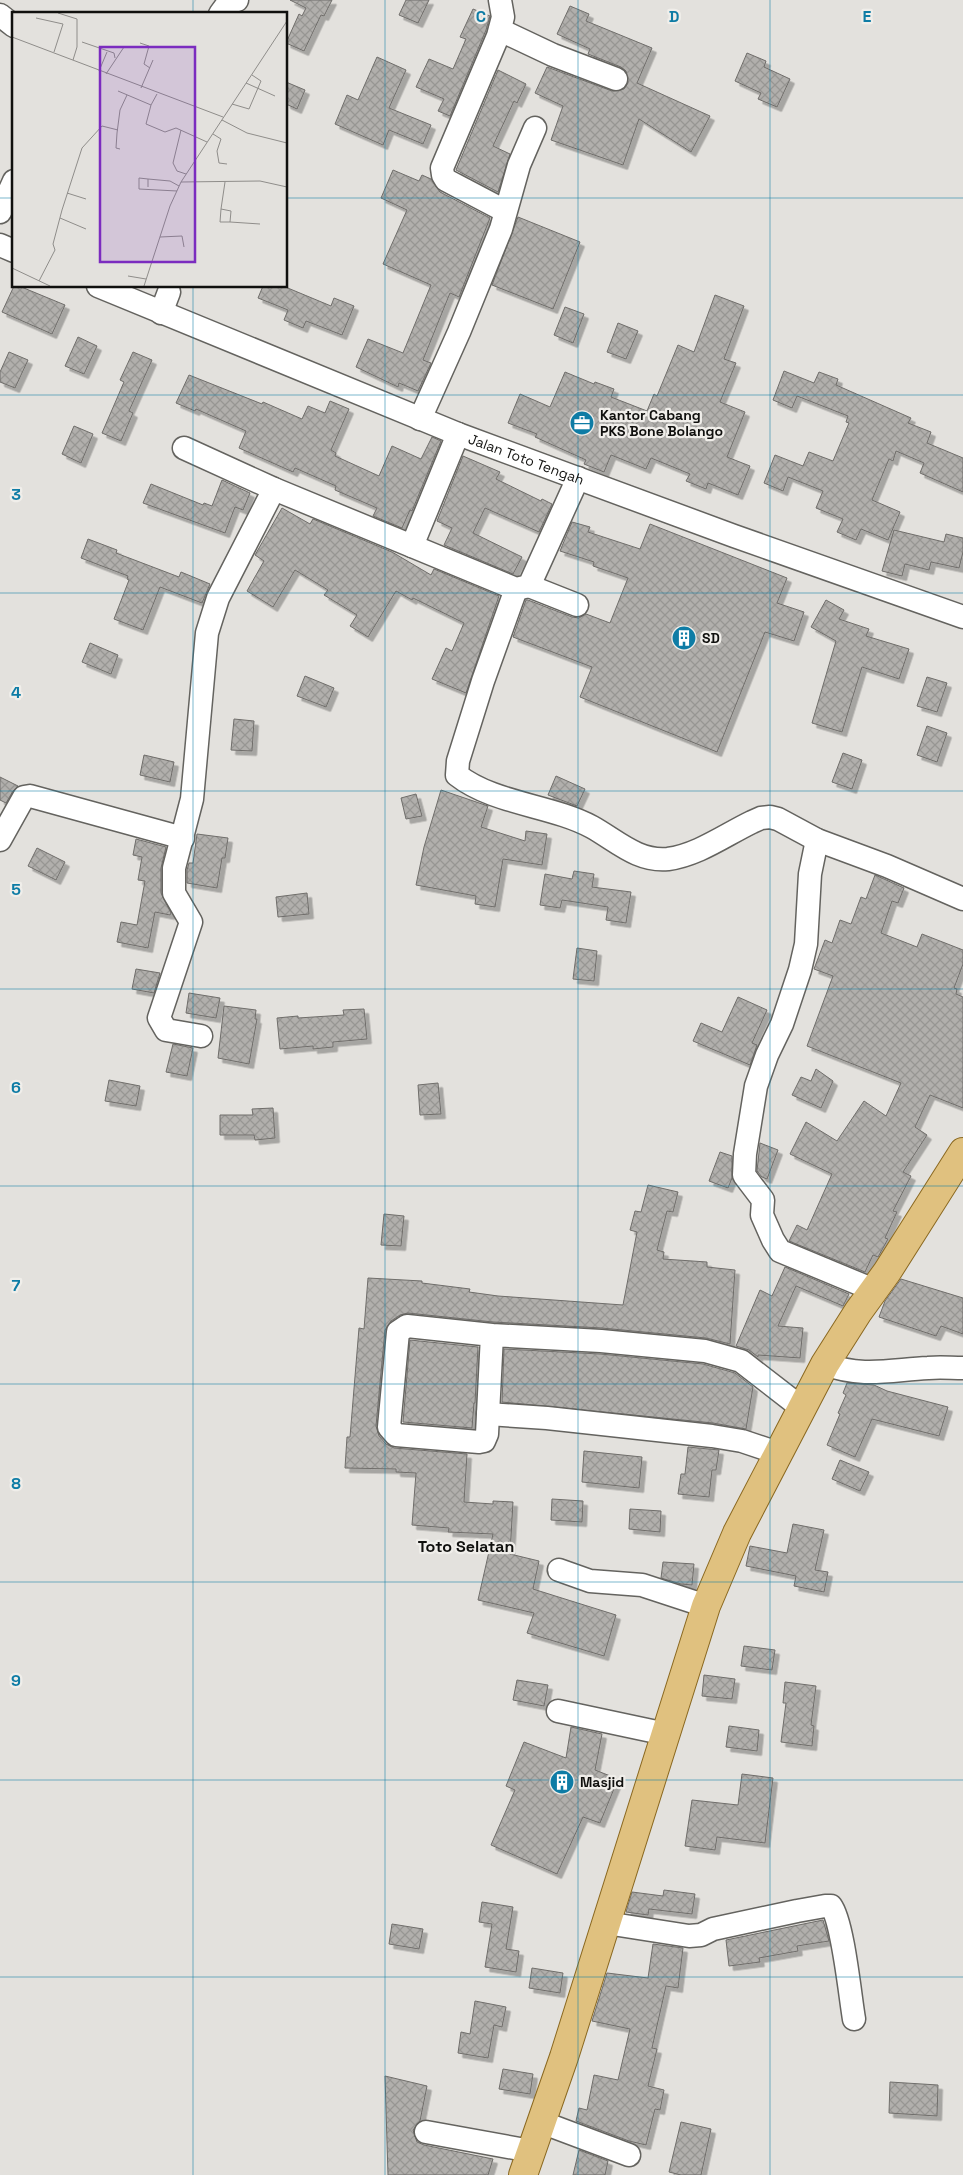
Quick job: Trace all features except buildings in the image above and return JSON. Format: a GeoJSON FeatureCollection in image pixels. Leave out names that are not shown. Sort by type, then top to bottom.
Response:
{"type":"FeatureCollection","features":[{"type":"Feature","properties":{"kind":"main road"},"geometry":{"type":"LineString","coordinates":[[527,2163],[564,2057],[684,1681],[706,1606],[736,1533],[803,1409],[825,1364],[963,1152]]}},
{"type":"Feature","properties":{"kind":"street"},"geometry":{"type":"LineString","coordinates":[[221,12],[228,3],[237,0]]}},
{"type":"Feature","properties":{"kind":"street"},"geometry":{"type":"LineString","coordinates":[[500,0],[503,17],[500,30],[442,168],[446,180],[505,211]]}},
{"type":"Feature","properties":{"kind":"street"},"geometry":{"type":"LineString","coordinates":[[0,15],[12,24]]}},
{"type":"Feature","properties":{"kind":"street"},"geometry":{"type":"LineString","coordinates":[[500,30],[553,55],[616,79]]}},
{"type":"Feature","properties":{"kind":"street"},"geometry":{"type":"LineString","coordinates":[[420,419],[459,332],[501,230],[519,165],[536,128]]}},
{"type":"Feature","properties":{"kind":"street"},"geometry":{"type":"LineString","coordinates":[[0,212],[12,185]]}},
{"type":"Feature","properties":{"kind":"street"},"geometry":{"type":"LineString","coordinates":[[0,245],[12,250]]}},
{"type":"Feature","properties":{"kind":"street","name":"Jalan Toto Tengah"},"geometry":{"type":"LineString","coordinates":[[103,288],[458,434],[734,536],[963,617]]}},
{"type":"Feature","properties":{"kind":"street"},"geometry":{"type":"LineString","coordinates":[[161,313],[169,292]]}},
{"type":"Feature","properties":{"kind":"street"},"geometry":{"type":"LineString","coordinates":[[412,546],[458,434]]}},
{"type":"Feature","properties":{"kind":"street"},"geometry":{"type":"LineString","coordinates":[[184,448],[274,489],[412,546],[522,587],[577,605]]}},
{"type":"Feature","properties":{"kind":"street"},"geometry":{"type":"LineString","coordinates":[[578,478],[522,587],[482,681],[458,761],[457,776],[490,792],[572,818],[605,834],[625,849],[654,859],[668,859],[690,854],[761,818],[770,817],[778,819],[817,840],[886,866],[963,899]]}},
{"type":"Feature","properties":{"kind":"street"},"geometry":{"type":"LineString","coordinates":[[201,1036],[166,1030],[159,1018],[191,922],[174,893],[174,868],[192,799],[207,634],[218,598],[274,489]]}},
{"type":"Feature","properties":{"kind":"street"},"geometry":{"type":"LineString","coordinates":[[0,840],[24,797],[30,796],[182,838]]}},
{"type":"Feature","properties":{"kind":"street"},"geometry":{"type":"LineString","coordinates":[[817,840],[810,874],[806,944],[800,970],[782,1024],[767,1055],[756,1086],[745,1154],[744,1175],[763,1200],[762,1214],[780,1251],[874,1290]]}},
{"type":"Feature","properties":{"kind":"street"},"geometry":{"type":"LineString","coordinates":[[492,1335],[486,1438],[478,1442],[396,1435],[390,1427],[398,1332],[401,1328],[407,1326],[492,1335],[601,1341],[705,1351],[740,1361],[803,1409]]}},
{"type":"Feature","properties":{"kind":"street"},"geometry":{"type":"LineString","coordinates":[[825,1364],[843,1371],[863,1373],[929,1368],[963,1368]]}},
{"type":"Feature","properties":{"kind":"street"},"geometry":{"type":"LineString","coordinates":[[488,1414],[547,1418],[712,1436],[742,1441],[778,1453]]}},
{"type":"Feature","properties":{"kind":"street"},"geometry":{"type":"LineString","coordinates":[[559,1570],[590,1581],[642,1585],[706,1606]]}},
{"type":"Feature","properties":{"kind":"street"},"geometry":{"type":"LineString","coordinates":[[558,1711],[666,1734]]}},
{"type":"Feature","properties":{"kind":"street"},"geometry":{"type":"LineString","coordinates":[[606,1923],[689,1936],[701,1935],[713,1929],[797,1911],[830,1906],[838,1925],[854,2019]]}},
{"type":"Feature","properties":{"kind":"street"},"geometry":{"type":"LineString","coordinates":[[541,2122],[630,2155]]}},
{"type":"Feature","properties":{"kind":"street"},"geometry":{"type":"LineString","coordinates":[[426,2132],[527,2163]]}},
{"type":"Feature","properties":{"kind":"place","name":"Kantor Cabang PKS Bone Bolango"},"geometry":{"type":"Point","coordinates":[582,423]}},
{"type":"Feature","properties":{"kind":"place","name":"SD"},"geometry":{"type":"Point","coordinates":[684,638]}},
{"type":"Feature","properties":{"kind":"place","name":"Masjid"},"geometry":{"type":"Point","coordinates":[562,1782]}},
{"type":"Feature","properties":{"kind":"district","name":"Toto Selatan"},"geometry":{"type":"Point","coordinates":[466,1546]}}]}
